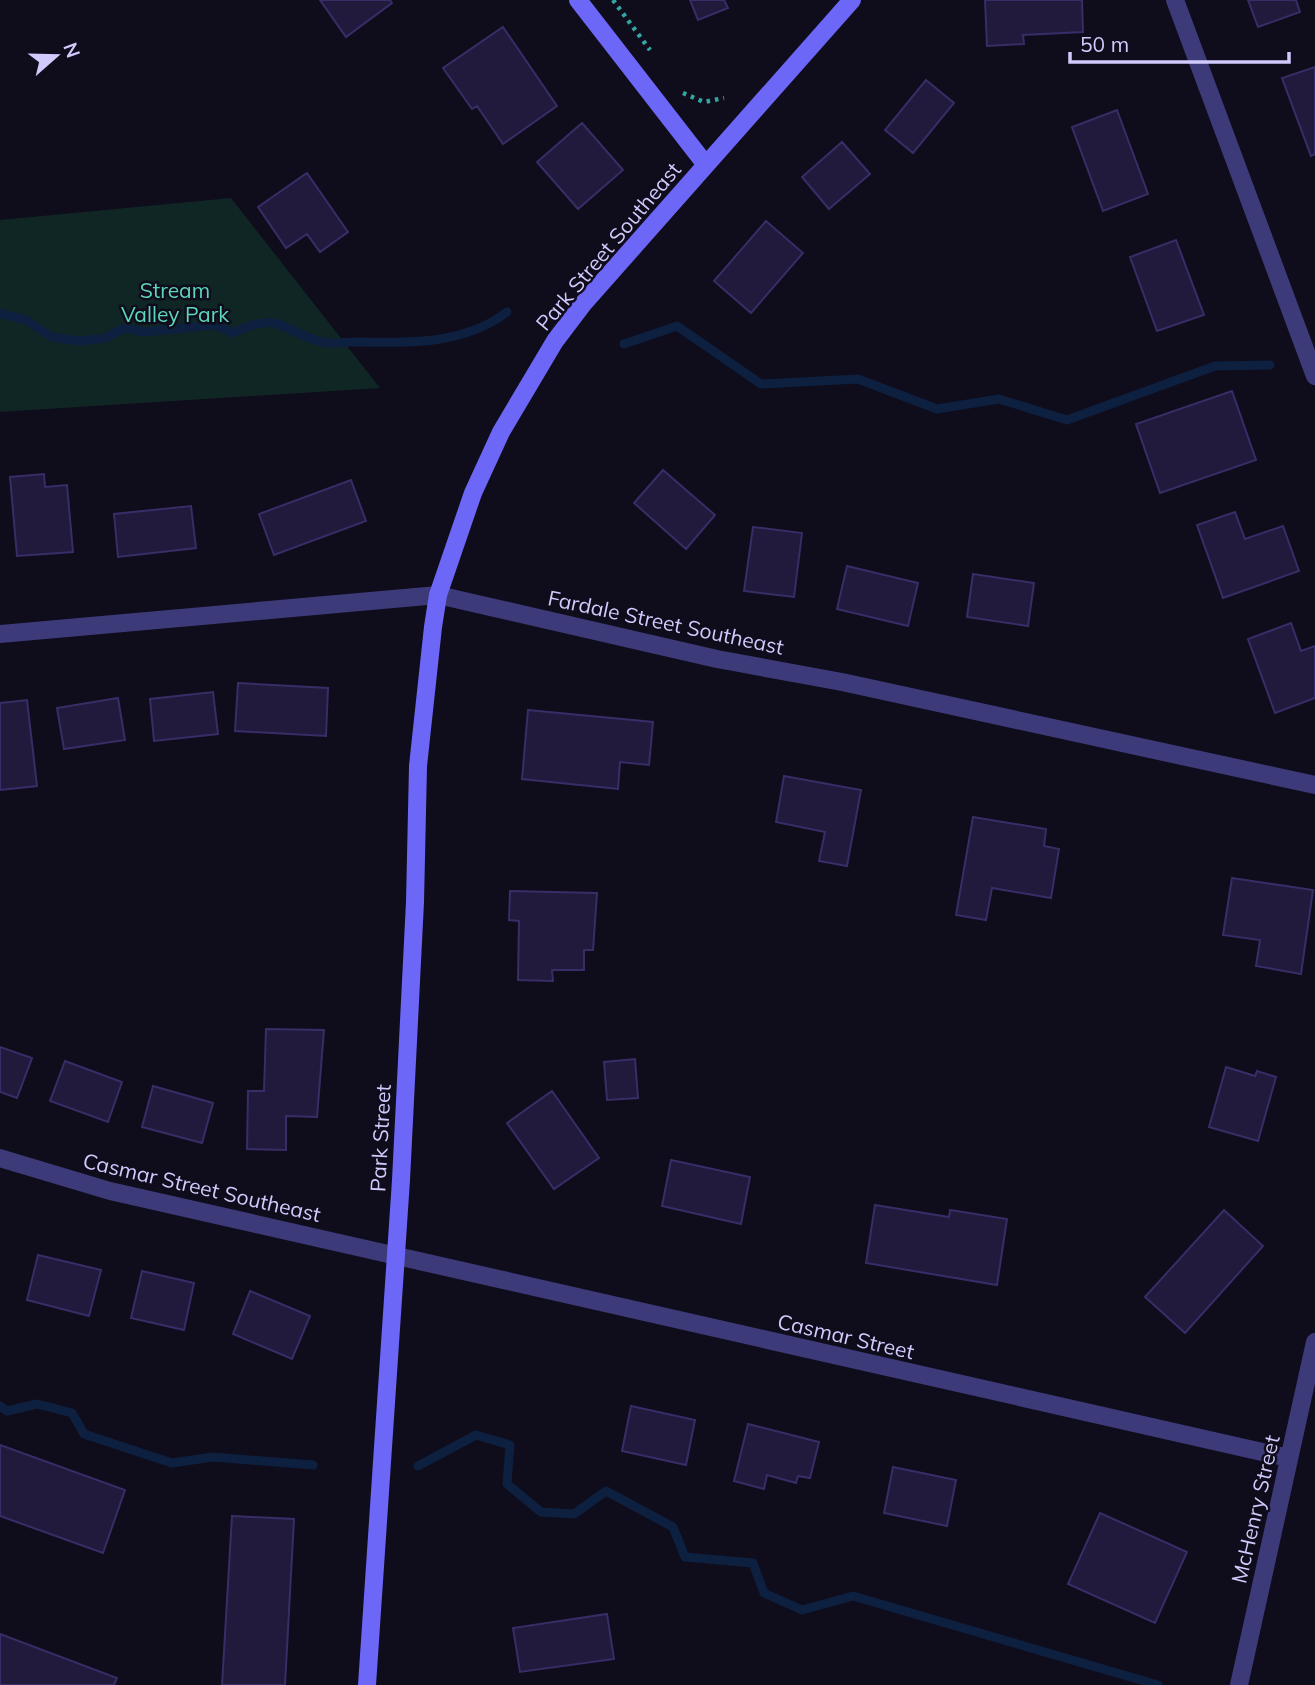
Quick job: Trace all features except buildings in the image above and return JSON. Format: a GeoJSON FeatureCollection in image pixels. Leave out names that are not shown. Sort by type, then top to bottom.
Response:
{"type":"FeatureCollection","features":[{"type":"Feature","properties":{"kind":"main road"},"geometry":{"type":"LineString","coordinates":[[578,0],[706,165]]}},
{"type":"Feature","properties":{"kind":"main road","name":"Park Street Southeast"},"geometry":{"type":"LineString","coordinates":[[438,595],[473,493],[501,432],[555,341],[583,303],[852,0]]}},
{"type":"Feature","properties":{"kind":"main road","name":"Park Street"},"geometry":{"type":"LineString","coordinates":[[367,1685],[415,902],[418,766],[426,678],[438,595]]}},
{"type":"Feature","properties":{"kind":"street"},"geometry":{"type":"LineString","coordinates":[[1175,0],[1315,376]]}},
{"type":"Feature","properties":{"kind":"street","name":"Fardale Street Southeast"},"geometry":{"type":"LineString","coordinates":[[0,634],[438,595],[716,659],[842,682],[1315,785]]}},
{"type":"Feature","properties":{"kind":"street","name":"Casmar Street Southeast"},"geometry":{"type":"LineString","coordinates":[[0,1158],[110,1191],[394,1255]]}},
{"type":"Feature","properties":{"kind":"street","name":"Casmar Street"},"geometry":{"type":"LineString","coordinates":[[394,1255],[1289,1458]]}},
{"type":"Feature","properties":{"kind":"street","name":"McHenry Street"},"geometry":{"type":"LineString","coordinates":[[1239,1685],[1315,1342]]}},
{"type":"Feature","properties":{"kind":"path"},"geometry":{"type":"LineString","coordinates":[[613,0],[655,58]]}},
{"type":"Feature","properties":{"kind":"path"},"geometry":{"type":"LineString","coordinates":[[678,87],[685,96],[704,102],[724,98]]}},
{"type":"Feature","properties":{"kind":"green space","name":"Stream Valley Park"},"geometry":{"type":"Polygon","coordinates":[[[231,198],[380,388],[0,412],[0,220],[231,198]]]}},
{"type":"Feature","properties":{"kind":"waterway"},"geometry":{"type":"LineString","coordinates":[[0,313],[26,320],[52,337],[80,341],[105,338],[124,328],[145,332],[214,325],[233,333],[248,326],[269,322],[318,341],[332,343],[435,340],[473,331],[507,312]]}},
{"type":"Feature","properties":{"kind":"waterway"},"geometry":{"type":"LineString","coordinates":[[624,344],[677,326],[761,384],[858,379],[937,409],[999,399],[1067,420],[1215,366],[1270,365]]}},
{"type":"Feature","properties":{"kind":"waterway"},"geometry":{"type":"LineString","coordinates":[[0,1406],[7,1411],[37,1404],[72,1413],[84,1434],[172,1463],[213,1457],[313,1465]]}},
{"type":"Feature","properties":{"kind":"waterway"},"geometry":{"type":"LineString","coordinates":[[418,1466],[476,1435],[510,1445],[507,1484],[541,1512],[574,1514],[606,1491],[673,1527],[685,1557],[753,1563],[764,1593],[802,1610],[853,1596],[1158,1685]]}}]}
